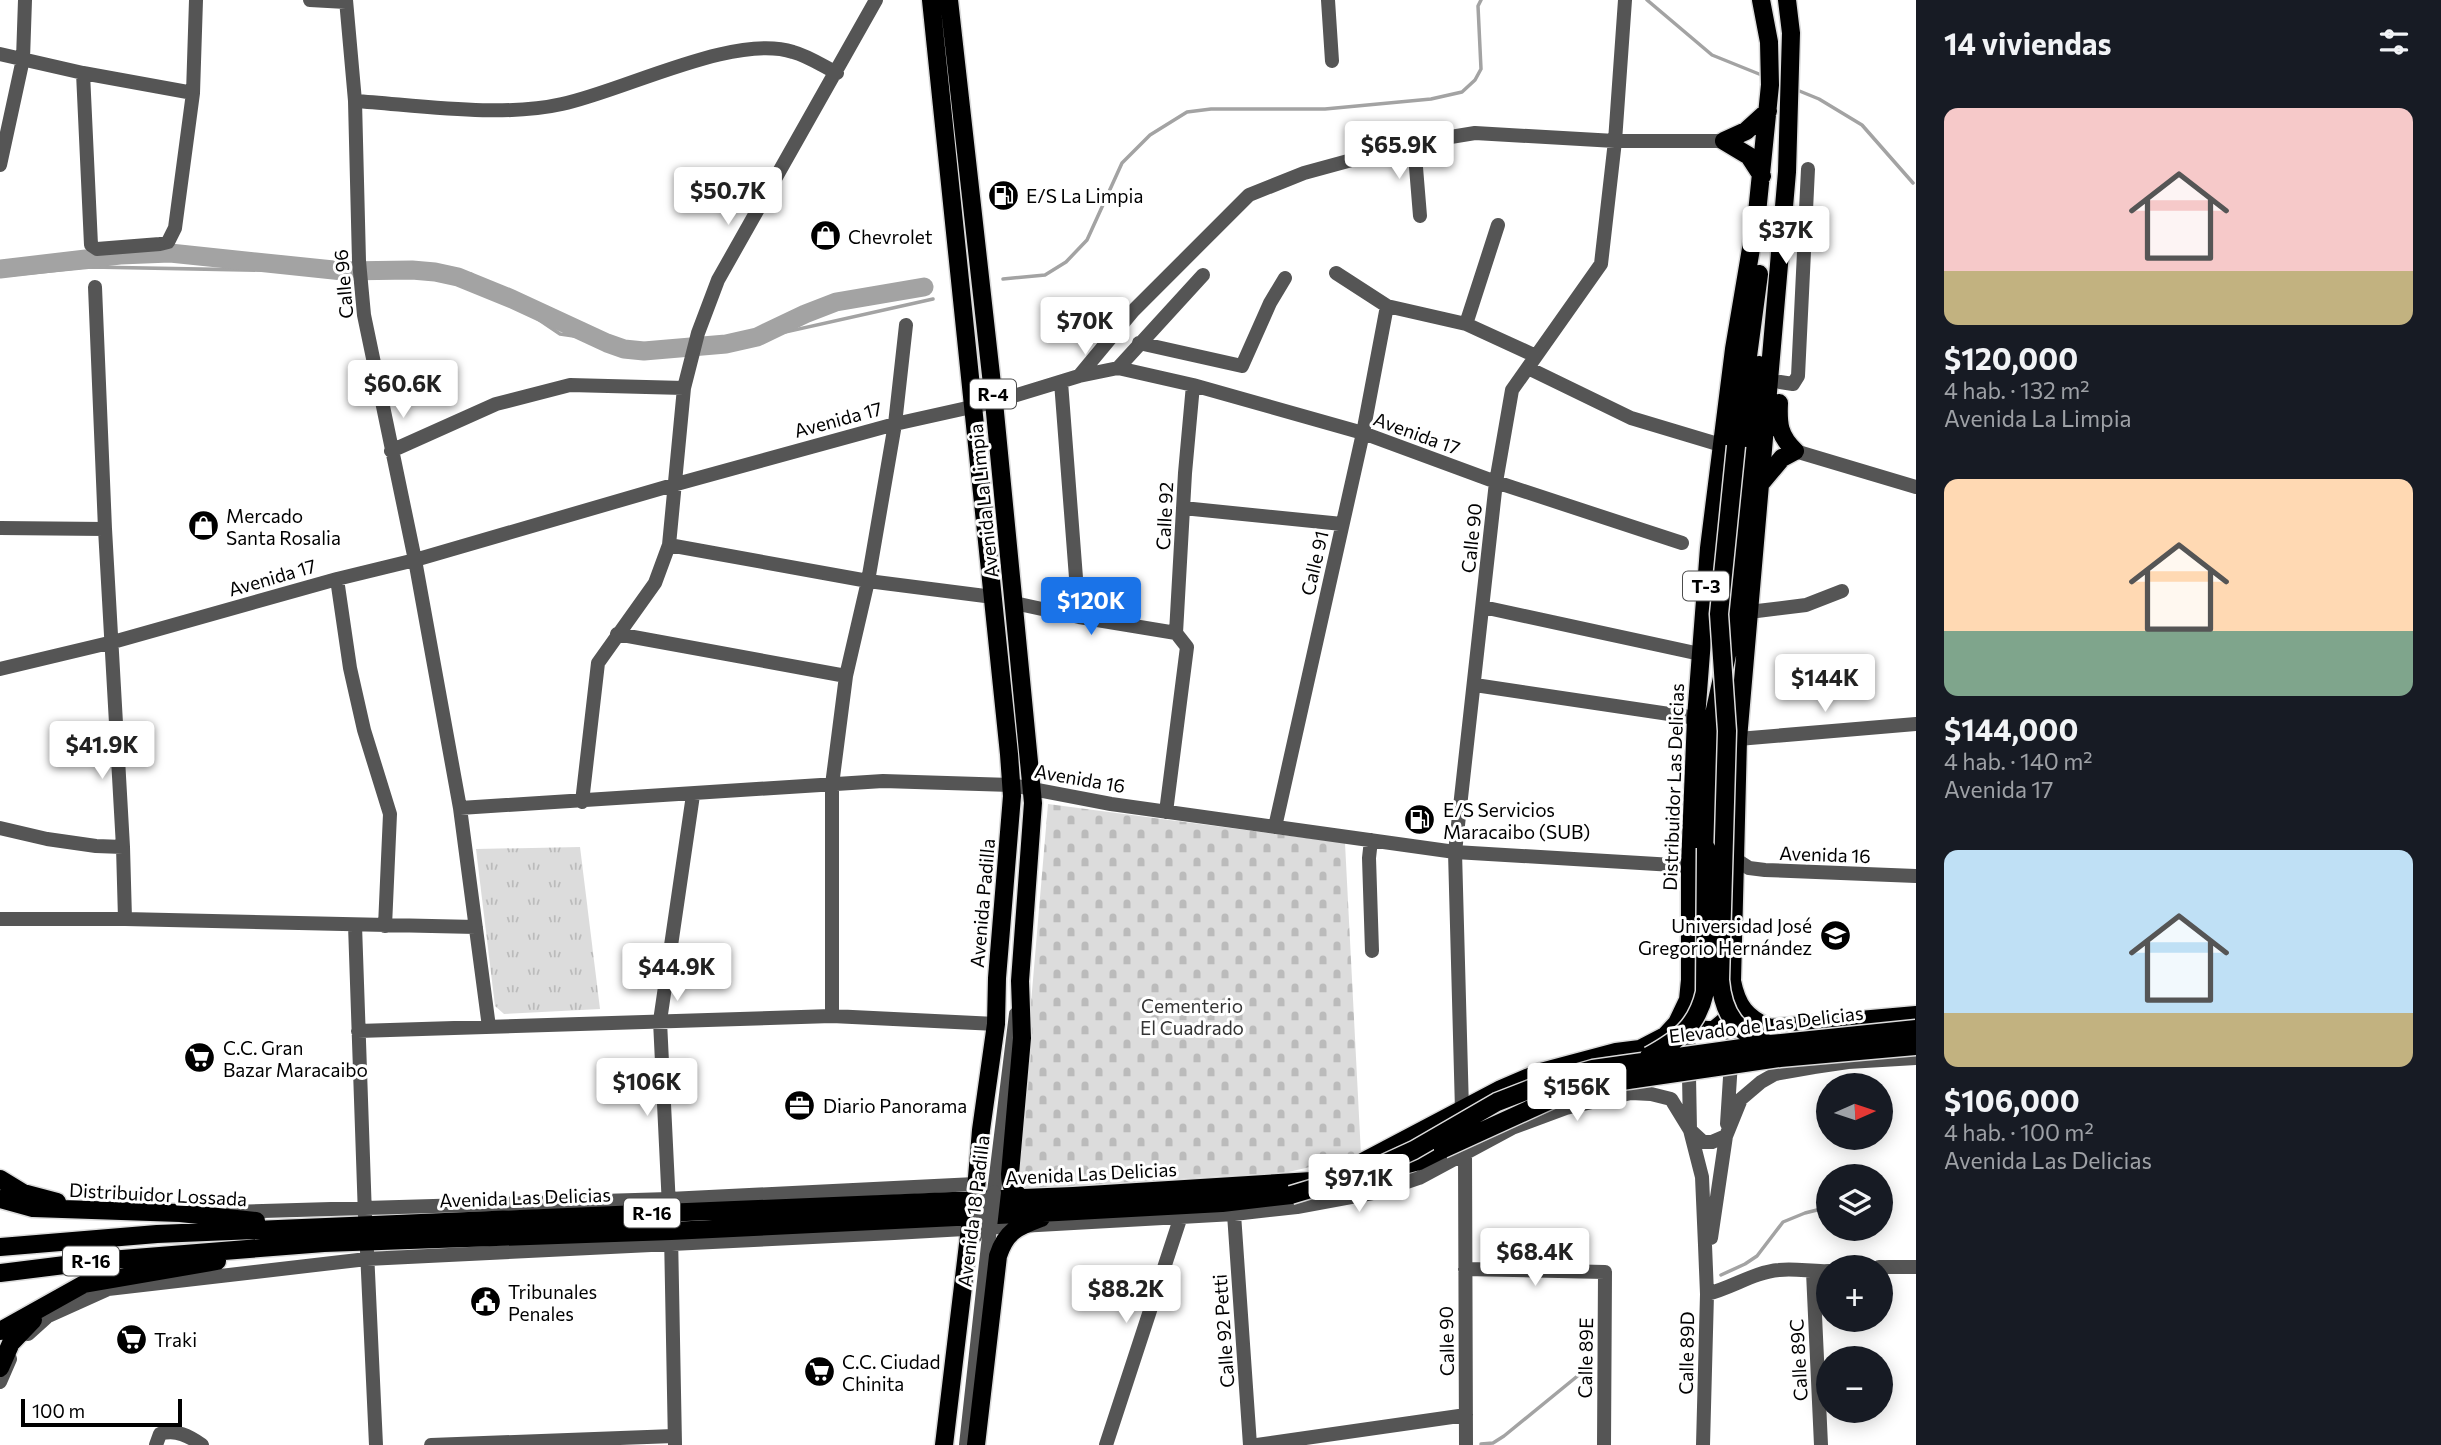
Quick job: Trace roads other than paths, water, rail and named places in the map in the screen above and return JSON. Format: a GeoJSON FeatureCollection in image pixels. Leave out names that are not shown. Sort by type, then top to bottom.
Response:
{"type":"FeatureCollection","features":[{"type":"Feature","properties":{"kind":"main road","name":"Avenida La Limpia"},"geometry":{"type":"LineString","coordinates":[[931,0],[1011,785]]}},
{"type":"Feature","properties":{"kind":"main road","name":"Avenida La Limpia"},"geometry":{"type":"LineString","coordinates":[[949,0],[994,402],[1032,790]]}},
{"type":"Feature","properties":{"kind":"main road","name":"T-3"},"geometry":{"type":"LineString","coordinates":[[1761,0],[1769,42],[1770,78],[1765,145]]}},
{"type":"Feature","properties":{"kind":"main road","name":"T-3"},"geometry":{"type":"LineString","coordinates":[[1735,996],[1732,981],[1738,739],[1787,172],[1791,33],[1787,0]]}},
{"type":"Feature","properties":{"kind":"main road"},"geometry":{"type":"LineString","coordinates":[[1724,141],[1746,131],[1768,111]]}},
{"type":"Feature","properties":{"kind":"main road"},"geometry":{"type":"LineString","coordinates":[[1724,141],[1749,156],[1762,176]]}},
{"type":"Feature","properties":{"kind":"main road"},"geometry":{"type":"LineString","coordinates":[[1765,145],[1768,213],[1728,445],[1719,614],[1727,731],[1720,981],[1721,995],[1737,1027],[1755,1039],[1770,1044]]}},
{"type":"Feature","properties":{"kind":"main road","name":"Distribuidor Las Delicias"},"geometry":{"type":"LineString","coordinates":[[1304,1182],[1353,1167],[1501,1088],[1541,1072],[1640,1049],[1665,1036],[1677,1023],[1688,1000],[1696,718],[1709,548],[1728,445],[1765,145]]}},
{"type":"Feature","properties":{"kind":"main road"},"geometry":{"type":"LineString","coordinates":[[1761,484],[1782,458],[1795,451],[1784,441],[1778,423],[1780,249]]}},
{"type":"Feature","properties":{"kind":"main road"},"geometry":{"type":"LineString","coordinates":[[1640,1061],[1672,1044],[1686,1031],[1701,1010],[1705,992],[1706,848],[1711,729],[1736,614],[1762,334],[1780,249]]}},
{"type":"Feature","properties":{"kind":"main road","name":"Avenida Padilla"},"geometry":{"type":"LineString","coordinates":[[944,1445],[996,1024],[1011,785]]}},
{"type":"Feature","properties":{"kind":"main road","name":"R-4"},"geometry":{"type":"LineString","coordinates":[[1020,981],[1032,790]]}},
{"type":"Feature","properties":{"kind":"main road"},"geometry":{"type":"LineString","coordinates":[[1020,981],[1022,1038],[1010,1184],[1021,1198]]}},
{"type":"Feature","properties":{"kind":"main road"},"geometry":{"type":"LineString","coordinates":[[1688,1000],[1693,1024],[1706,1030],[1714,1030],[1731,1012],[1735,996]]}},
{"type":"Feature","properties":{"kind":"main road"},"geometry":{"type":"LineString","coordinates":[[1735,996],[1742,1011],[1755,1022],[1770,1028],[1916,1015]]}},
{"type":"Feature","properties":{"kind":"main road","name":"Elevado de Las Delicias"},"geometry":{"type":"LineString","coordinates":[[1290,1195],[1364,1173],[1413,1150],[1497,1102],[1551,1081],[1593,1069],[1770,1044],[1916,1029]]}},
{"type":"Feature","properties":{"kind":"main road","name":"Elevado de Las Delicias"},"geometry":{"type":"LineString","coordinates":[[1304,1182],[1333,1180],[1394,1169],[1419,1161],[1547,1101],[1594,1085],[1780,1058],[1916,1045]]}},
{"type":"Feature","properties":{"kind":"main road"},"geometry":{"type":"LineString","coordinates":[[0,1179],[23,1193],[91,1211]]}},
{"type":"Feature","properties":{"kind":"main road","name":"Avenida Las Delicias"},"geometry":{"type":"LineString","coordinates":[[0,1247],[157,1234],[316,1226],[366,1234],[672,1237],[973,1207],[1021,1198],[1304,1182]]}},
{"type":"Feature","properties":{"kind":"main road","name":"Avenida Las Delicias"},"geometry":{"type":"LineString","coordinates":[[0,1273],[97,1261],[324,1243],[366,1234],[669,1205],[973,1207],[1058,1212],[1223,1203],[1290,1195]]}},
{"type":"Feature","properties":{"kind":"main road","name":"Distribuidor Lossada"},"geometry":{"type":"LineString","coordinates":[[0,1199],[33,1208],[180,1213],[316,1226]]}},
{"type":"Feature","properties":{"kind":"main road"},"geometry":{"type":"LineString","coordinates":[[973,1207],[1021,1226]]}},
{"type":"Feature","properties":{"kind":"main road"},"geometry":{"type":"LineString","coordinates":[[976,1445],[998,1256],[1003,1241],[1011,1231],[1058,1212]]}},
{"type":"Feature","properties":{"kind":"main road"},"geometry":{"type":"LineString","coordinates":[[0,1331],[84,1284],[324,1243]]}},
{"type":"Feature","properties":{"kind":"main road"},"geometry":{"type":"LineString","coordinates":[[0,1368],[11,1343],[44,1308]]}},
{"type":"Feature","properties":{"kind":"street"},"geometry":{"type":"LineString","coordinates":[[0,165],[23,59],[25,0]]}},
{"type":"Feature","properties":{"kind":"street"},"geometry":{"type":"LineString","coordinates":[[83,73],[91,245],[97,249],[168,242],[174,228],[193,93],[196,0]]}},
{"type":"Feature","properties":{"kind":"street"},"geometry":{"type":"LineString","coordinates":[[310,0],[346,1]]}},
{"type":"Feature","properties":{"kind":"street"},"geometry":{"type":"LineString","coordinates":[[582,802],[598,663],[655,583],[668,545],[684,388],[698,333],[719,280],[876,0]]}},
{"type":"Feature","properties":{"kind":"street"},"geometry":{"type":"LineString","coordinates":[[1328,0],[1332,61]]}},
{"type":"Feature","properties":{"kind":"street","name":"Calle 90"},"geometry":{"type":"LineString","coordinates":[[1462,1110],[1455,852],[1496,482],[1512,390],[1601,264],[1615,141],[1625,0]]}},
{"type":"Feature","properties":{"kind":"street","name":"Calle 96"},"geometry":{"type":"LineString","coordinates":[[346,1],[355,101],[360,285],[415,561],[460,808],[489,1027]]}},
{"type":"Feature","properties":{"kind":"street"},"geometry":{"type":"LineString","coordinates":[[355,101],[508,111],[562,105],[723,53],[764,47],[793,51],[836,73]]}},
{"type":"Feature","properties":{"kind":"street"},"geometry":{"type":"LineString","coordinates":[[0,54],[83,73],[193,93]]}},
{"type":"Feature","properties":{"kind":"street"},"geometry":{"type":"LineString","coordinates":[[1079,376],[1133,311],[1249,195],[1304,173],[1414,143],[1475,133],[1615,141],[1724,141]]}},
{"type":"Feature","properties":{"kind":"street"},"geometry":{"type":"LineString","coordinates":[[1414,143],[1420,216]]}},
{"type":"Feature","properties":{"kind":"street"},"geometry":{"type":"LineString","coordinates":[[1780,382],[1793,384],[1798,376],[1808,169]]}},
{"type":"Feature","properties":{"kind":"street"},"geometry":{"type":"LineString","coordinates":[[1466,324],[1497,225]]}},
{"type":"Feature","properties":{"kind":"street"},"geometry":{"type":"LineString","coordinates":[[1336,273],[1387,306],[1466,324],[1631,418],[1728,445]]}},
{"type":"Feature","properties":{"kind":"street"},"geometry":{"type":"LineString","coordinates":[[1118,368],[1203,275]]}},
{"type":"Feature","properties":{"kind":"street"},"geometry":{"type":"LineString","coordinates":[[1139,343],[1242,366],[1270,303],[1285,278]]}},
{"type":"Feature","properties":{"kind":"street"},"geometry":{"type":"LineString","coordinates":[[95,287],[123,847],[124,919]]}},
{"type":"Feature","properties":{"kind":"street","name":"Calle 91"},"geometry":{"type":"LineString","coordinates":[[1275,827],[1363,433],[1387,306]]}},
{"type":"Feature","properties":{"kind":"street"},"geometry":{"type":"LineString","coordinates":[[832,1016],[832,785],[846,676],[868,581],[895,424],[906,325]]}},
{"type":"Feature","properties":{"kind":"street","name":"Avenida 17"},"geometry":{"type":"LineString","coordinates":[[0,669],[113,642],[337,579],[415,561],[673,485],[895,424],[994,402],[1079,376],[1118,368],[1194,385],[1363,433],[1496,482],[1682,543]]}},
{"type":"Feature","properties":{"kind":"street"},"geometry":{"type":"LineString","coordinates":[[1061,382],[1079,617]]}},
{"type":"Feature","properties":{"kind":"street"},"geometry":{"type":"LineString","coordinates":[[391,451],[496,404],[570,385],[684,388]]}},
{"type":"Feature","properties":{"kind":"street","name":"Calle 92"},"geometry":{"type":"LineString","coordinates":[[1166,812],[1187,646],[1176,633],[1194,385]]}},
{"type":"Feature","properties":{"kind":"street"},"geometry":{"type":"LineString","coordinates":[[1795,451],[1916,487]]}},
{"type":"Feature","properties":{"kind":"street"},"geometry":{"type":"LineString","coordinates":[[1183,508],[1342,524]]}},
{"type":"Feature","properties":{"kind":"street"},"geometry":{"type":"LineString","coordinates":[[0,528],[105,529]]}},
{"type":"Feature","properties":{"kind":"street"},"geometry":{"type":"LineString","coordinates":[[668,545],[868,581],[993,597]]}},
{"type":"Feature","properties":{"kind":"street"},"geometry":{"type":"LineString","coordinates":[[337,579],[355,693],[390,814],[384,926]]}},
{"type":"Feature","properties":{"kind":"street"},"geometry":{"type":"LineString","coordinates":[[1749,612],[1807,605],[1842,591]]}},
{"type":"Feature","properties":{"kind":"street"},"geometry":{"type":"LineString","coordinates":[[1014,603],[1176,633]]}},
{"type":"Feature","properties":{"kind":"street"},"geometry":{"type":"LineString","coordinates":[[1483,607],[1700,654]]}},
{"type":"Feature","properties":{"kind":"street"},"geometry":{"type":"LineString","coordinates":[[617,634],[846,676]]}},
{"type":"Feature","properties":{"kind":"street"},"geometry":{"type":"LineString","coordinates":[[1475,685],[1696,718]]}},
{"type":"Feature","properties":{"kind":"street"},"geometry":{"type":"LineString","coordinates":[[1738,739],[1916,724]]}},
{"type":"Feature","properties":{"kind":"street","name":"Avenida 16"},"geometry":{"type":"LineString","coordinates":[[460,808],[883,781],[1011,785],[1166,812],[1455,852],[1690,866]]}},
{"type":"Feature","properties":{"kind":"street"},"geometry":{"type":"LineString","coordinates":[[431,1445],[674,1440],[672,1237],[660,1021],[693,794]]}},
{"type":"Feature","properties":{"kind":"street"},"geometry":{"type":"LineString","coordinates":[[0,828],[47,839],[123,847]]}},
{"type":"Feature","properties":{"kind":"street"},"geometry":{"type":"LineString","coordinates":[[1371,840],[1369,858],[1372,951]]}},
{"type":"Feature","properties":{"kind":"street","name":"Avenida 16"},"geometry":{"type":"LineString","coordinates":[[1735,859],[1749,868],[1765,870],[1916,876]]}},
{"type":"Feature","properties":{"kind":"street"},"geometry":{"type":"LineString","coordinates":[[0,919],[476,927]]}},
{"type":"Feature","properties":{"kind":"street"},"geometry":{"type":"LineString","coordinates":[[355,925],[376,1445]]}},
{"type":"Feature","properties":{"kind":"street","name":"Avenida 18 Padilla"},"geometry":{"type":"LineString","coordinates":[[951,1445],[965,1381],[1002,1070],[1020,981]]}},
{"type":"Feature","properties":{"kind":"street"},"geometry":{"type":"LineString","coordinates":[[1706,1261],[1726,1136],[1735,996]]}},
{"type":"Feature","properties":{"kind":"street"},"geometry":{"type":"LineString","coordinates":[[1688,1000],[1690,1130],[1702,1177],[1706,1261]]}},
{"type":"Feature","properties":{"kind":"street"},"geometry":{"type":"LineString","coordinates":[[358,1031],[832,1016],[996,1024]]}},
{"type":"Feature","properties":{"kind":"street","name":"Avenida 18 Padilla"},"geometry":{"type":"LineString","coordinates":[[996,1024],[1002,1070]]}},
{"type":"Feature","properties":{"kind":"street"},"geometry":{"type":"LineString","coordinates":[[1021,1226],[1234,1214],[1297,1207],[1378,1192],[1419,1178],[1512,1128],[1566,1108],[1631,1093],[1671,1099],[1690,1130],[1703,1142],[1712,1142],[1726,1136],[1741,1100],[1760,1082],[1775,1074],[1848,1062],[1916,1058]]}},
{"type":"Feature","properties":{"kind":"street","name":"Calle 90"},"geometry":{"type":"LineString","coordinates":[[1465,1153],[1466,1445]]}},
{"type":"Feature","properties":{"kind":"street","name":"Avenida Las Delicias"},"geometry":{"type":"LineString","coordinates":[[180,1213],[366,1234]]}},
{"type":"Feature","properties":{"kind":"street","name":"Calle 92 Petti"},"geometry":{"type":"LineString","coordinates":[[1234,1214],[1250,1445]]}},
{"type":"Feature","properties":{"kind":"street"},"geometry":{"type":"LineString","coordinates":[[1106,1445],[1181,1216]]}},
{"type":"Feature","properties":{"kind":"street","name":"Avenida Las Delicias"},"geometry":{"type":"LineString","coordinates":[[0,1382],[8,1363],[29,1334],[48,1316],[108,1289],[366,1234]]}},
{"type":"Feature","properties":{"kind":"street","name":"Calle 89D"},"geometry":{"type":"LineString","coordinates":[[1703,1445],[1706,1261]]}},
{"type":"Feature","properties":{"kind":"street"},"geometry":{"type":"LineString","coordinates":[[1893,1267],[1916,1267]]}},
{"type":"Feature","properties":{"kind":"street","name":"Calle 89E"},"geometry":{"type":"LineString","coordinates":[[1465,1269],[1605,1272],[1604,1445]]}},
{"type":"Feature","properties":{"kind":"street"},"geometry":{"type":"LineString","coordinates":[[1707,1294],[1781,1269],[1816,1272]]}},
{"type":"Feature","properties":{"kind":"street","name":"Calle 89C"},"geometry":{"type":"LineString","coordinates":[[1813,1272],[1821,1445]]}},
{"type":"Feature","properties":{"kind":"street","name":"Avenida 18 Padilla"},"geometry":{"type":"LineString","coordinates":[[965,1381],[966,1445]]}},
{"type":"Feature","properties":{"kind":"street"},"geometry":{"type":"LineString","coordinates":[[1257,1445],[1343,1438],[1466,1415]]}},
{"type":"Feature","properties":{"kind":"street"},"geometry":{"type":"LineString","coordinates":[[156,1445],[160,1434],[169,1431],[181,1439],[202,1445]]}},
{"type":"Feature","properties":{"kind":"waterway"},"geometry":{"type":"LineString","coordinates":[[1003,279],[1045,275],[1066,262],[1087,240],[1122,163],[1150,135],[1187,112],[1211,109],[1325,109],[1431,99],[1462,92],[1475,80],[1481,69],[1478,6],[1481,0]]}},
{"type":"Feature","properties":{"kind":"waterway"},"geometry":{"type":"LineString","coordinates":[[1647,0],[1712,55],[1764,76]]}},
{"type":"Feature","properties":{"kind":"waterway"},"geometry":{"type":"LineString","coordinates":[[1797,90],[1819,99],[1862,125],[1913,183]]}},
{"type":"Feature","properties":{"kind":"waterway"},"geometry":{"type":"LineString","coordinates":[[0,269],[120,255],[170,253],[343,271],[435,272],[458,277],[512,299],[607,343],[624,349],[644,351],[726,344],[757,337],[836,302],[924,287]]}},
{"type":"Feature","properties":{"kind":"waterway"},"geometry":{"type":"LineString","coordinates":[[0,276],[91,267],[355,272]]}},
{"type":"Feature","properties":{"kind":"waterway"},"geometry":{"type":"LineString","coordinates":[[362,272],[471,274],[560,334],[689,353]]}},
{"type":"Feature","properties":{"kind":"waterway"},"geometry":{"type":"LineString","coordinates":[[696,352],[933,299]]}},
{"type":"Feature","properties":{"kind":"waterway"},"geometry":{"type":"LineString","coordinates":[[1721,1275],[1757,1256],[1783,1222],[1816,1210]]}},
{"type":"Feature","properties":{"kind":"waterway"},"geometry":{"type":"LineString","coordinates":[[1481,1444],[1493,1443],[1504,1436],[1591,1365]]}},
{"type":"Feature","properties":{"kind":"place","name":"E/S La Limpia"},"geometry":{"type":"Point","coordinates":[1003,195]}},
{"type":"Feature","properties":{"kind":"place","name":"Chevrolet"},"geometry":{"type":"Point","coordinates":[825,236]}},
{"type":"Feature","properties":{"kind":"place","name":"Mercado Santa Rosalia"},"geometry":{"type":"Point","coordinates":[203,526]}},
{"type":"Feature","properties":{"kind":"place","name":"E/S Servicios Maracaibo (SUB)"},"geometry":{"type":"Point","coordinates":[1420,820]}},
{"type":"Feature","properties":{"kind":"place","name":"Universidad José Gregorio Hernández"},"geometry":{"type":"Point","coordinates":[1835,936]}},
{"type":"Feature","properties":{"kind":"place","name":"C.C. Gran Bazar Maracaibo"},"geometry":{"type":"Point","coordinates":[200,1058]}},
{"type":"Feature","properties":{"kind":"place","name":"Diario Panorama"},"geometry":{"type":"Point","coordinates":[800,1105]}},
{"type":"Feature","properties":{"kind":"place","name":"Tribunales Penales"},"geometry":{"type":"Point","coordinates":[485,1302]}},
{"type":"Feature","properties":{"kind":"place","name":"Traki"},"geometry":{"type":"Point","coordinates":[131,1339]}},
{"type":"Feature","properties":{"kind":"place","name":"C.C. Ciudad Chinita"},"geometry":{"type":"Point","coordinates":[819,1372]}},
{"type":"Feature","properties":{"kind":"park label","name":"Cementerio El Cuadrado"},"geometry":{"type":"Point","coordinates":[1192,1016]}}]}
